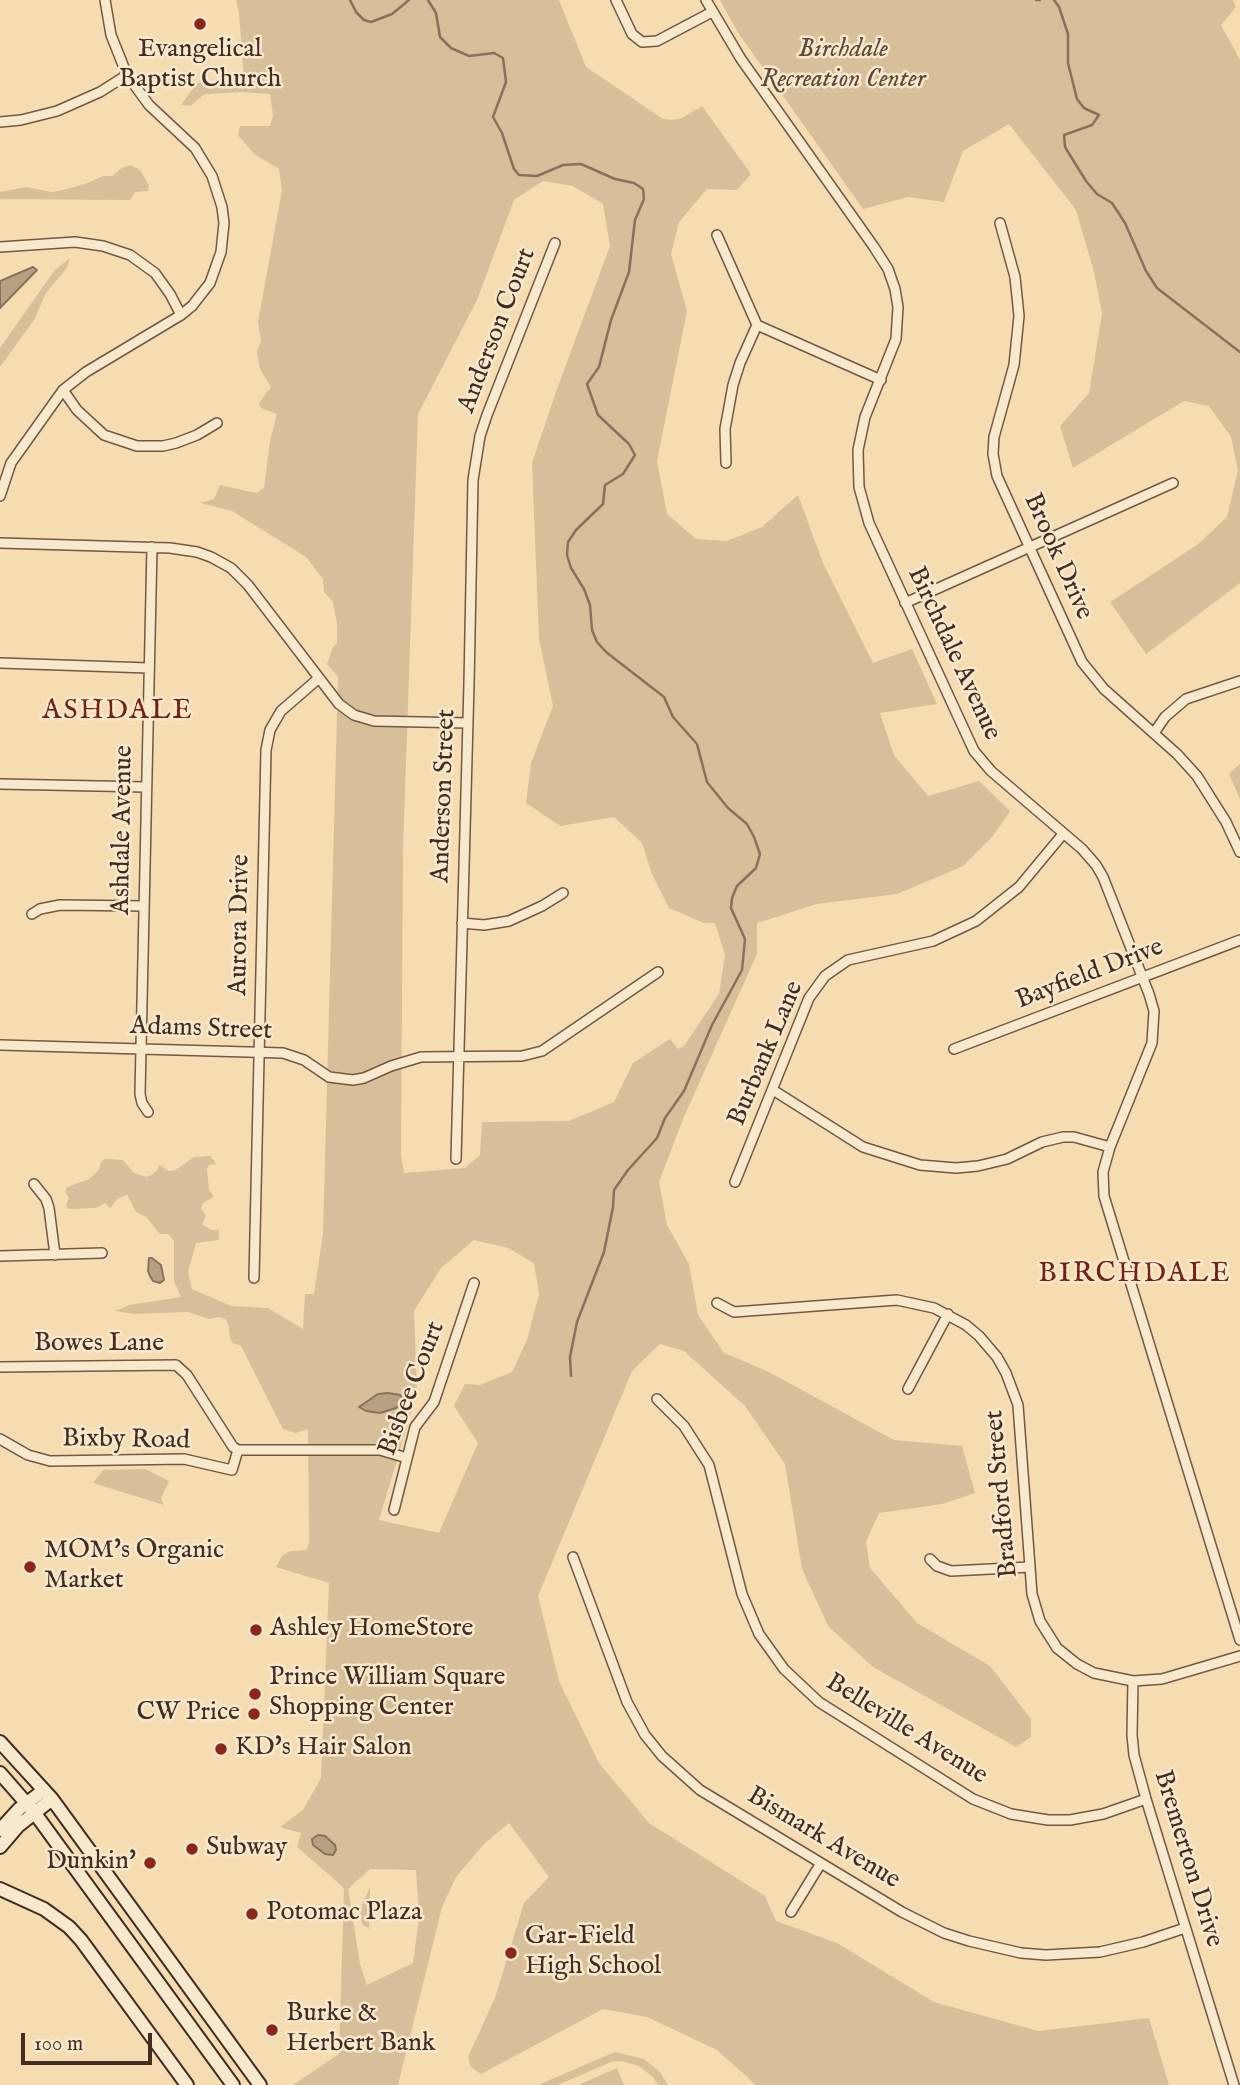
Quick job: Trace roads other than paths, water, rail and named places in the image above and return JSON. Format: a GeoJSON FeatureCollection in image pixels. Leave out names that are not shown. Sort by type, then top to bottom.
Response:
{"type":"FeatureCollection","features":[{"type":"Feature","properties":{"kind":"main road"},"geometry":{"type":"LineString","coordinates":[[0,1742],[48,1794],[256,2080],[240,2085]]}},
{"type":"Feature","properties":{"kind":"main road"},"geometry":{"type":"LineString","coordinates":[[0,1773],[31,1808],[233,2085]]}},
{"type":"Feature","properties":{"kind":"main road"},"geometry":{"type":"LineString","coordinates":[[0,1830],[48,1794]]}},
{"type":"Feature","properties":{"kind":"main road"},"geometry":{"type":"LineString","coordinates":[[0,1847],[31,1808]]}},
{"type":"Feature","properties":{"kind":"main road"},"geometry":{"type":"LineString","coordinates":[[2,1888],[44,1909],[69,1927],[187,2085]]}},
{"type":"Feature","properties":{"kind":"street"},"geometry":{"type":"LineString","coordinates":[[0,496],[11,463],[63,390],[86,372],[181,315],[202,295],[216,270],[223,236],[222,207],[218,191],[205,162],[186,139],[149,105],[127,75],[111,35],[105,0]]}},
{"type":"Feature","properties":{"kind":"street"},"geometry":{"type":"LineString","coordinates":[[616,0],[632,34],[636,39],[648,43],[657,41],[712,12]]}},
{"type":"Feature","properties":{"kind":"street","name":"Birchdale Avenue"},"geometry":{"type":"LineString","coordinates":[[706,0],[741,59],[888,269],[895,289],[898,324],[892,354],[865,417],[860,438],[859,487],[869,523],[974,751],[991,771],[1089,857],[1103,877],[1154,1011],[1152,1042],[1110,1147],[1103,1172],[1104,1196],[1240,1640]]}},
{"type":"Feature","properties":{"kind":"street"},"geometry":{"type":"LineString","coordinates":[[0,122],[57,111],[100,92],[127,75]]}},
{"type":"Feature","properties":{"kind":"street","name":"Brook Drive"},"geometry":{"type":"LineString","coordinates":[[1000,223],[1015,277],[1019,316],[1014,365],[996,426],[993,454],[997,476],[1082,662],[1104,689],[1177,754],[1197,776],[1226,822],[1240,852]]}},
{"type":"Feature","properties":{"kind":"street"},"geometry":{"type":"LineString","coordinates":[[717,236],[757,325],[881,380]]}},
{"type":"Feature","properties":{"kind":"street"},"geometry":{"type":"LineString","coordinates":[[0,247],[63,242],[117,250],[138,259],[155,273],[181,315]]}},
{"type":"Feature","properties":{"kind":"street","name":"Anderson Court"},"geometry":{"type":"LineString","coordinates":[[481,434],[555,243]]}},
{"type":"Feature","properties":{"kind":"street"},"geometry":{"type":"LineString","coordinates":[[726,463],[725,429],[733,384],[757,325]]}},
{"type":"Feature","properties":{"kind":"street"},"geometry":{"type":"LineString","coordinates":[[63,390],[78,410],[104,435],[136,446],[176,443],[217,423]]}},
{"type":"Feature","properties":{"kind":"street","name":"Anderson Street"},"geometry":{"type":"LineString","coordinates":[[456,1158],[473,480],[481,434]]}},
{"type":"Feature","properties":{"kind":"street"},"geometry":{"type":"LineString","coordinates":[[905,603],[1173,483]]}},
{"type":"Feature","properties":{"kind":"street"},"geometry":{"type":"LineString","coordinates":[[0,543],[152,547],[197,552],[231,568],[248,584],[339,704],[354,715],[364,719],[468,723]]}},
{"type":"Feature","properties":{"kind":"street","name":"Ashdale Avenue"},"geometry":{"type":"LineString","coordinates":[[148,1112],[140,1094],[140,1049],[152,547]]}},
{"type":"Feature","properties":{"kind":"street"},"geometry":{"type":"LineString","coordinates":[[0,663],[149,668]]}},
{"type":"Feature","properties":{"kind":"street","name":"Aurora Drive"},"geometry":{"type":"LineString","coordinates":[[254,1278],[267,742],[270,730],[281,711],[319,678]]}},
{"type":"Feature","properties":{"kind":"street"},"geometry":{"type":"LineString","coordinates":[[1154,733],[1165,717],[1186,699],[1240,681]]}},
{"type":"Feature","properties":{"kind":"street"},"geometry":{"type":"LineString","coordinates":[[0,784],[146,788]]}},
{"type":"Feature","properties":{"kind":"street","name":"Burbank Lane"},"geometry":{"type":"LineString","coordinates":[[736,1182],[809,998],[825,976],[848,960],[933,941],[976,921],[1019,887],[1063,834]]}},
{"type":"Feature","properties":{"kind":"street"},"geometry":{"type":"LineString","coordinates":[[462,923],[484,925],[509,921],[542,906],[562,892]]}},
{"type":"Feature","properties":{"kind":"street"},"geometry":{"type":"LineString","coordinates":[[32,914],[40,909],[60,905],[143,906]]}},
{"type":"Feature","properties":{"kind":"street","name":"Bayfield Drive"},"geometry":{"type":"LineString","coordinates":[[954,1049],[1240,940]]}},
{"type":"Feature","properties":{"kind":"street","name":"Adams Street"},"geometry":{"type":"LineString","coordinates":[[0,1045],[259,1052],[294,1056],[330,1077],[364,1079],[391,1066],[421,1057],[522,1056],[542,1051],[658,972]]}},
{"type":"Feature","properties":{"kind":"street"},"geometry":{"type":"LineString","coordinates":[[772,1090],[863,1147],[919,1165],[956,1168],[978,1166],[1007,1159],[1042,1142],[1063,1137],[1074,1137],[1110,1147]]}},
{"type":"Feature","properties":{"kind":"street"},"geometry":{"type":"LineString","coordinates":[[34,1184],[46,1199],[49,1208],[55,1255]]}},
{"type":"Feature","properties":{"kind":"street"},"geometry":{"type":"LineString","coordinates":[[0,1256],[102,1254]]}},
{"type":"Feature","properties":{"kind":"street","name":"Bisbee Court"},"geometry":{"type":"LineString","coordinates":[[394,1510],[415,1427],[434,1402],[474,1283]]}},
{"type":"Feature","properties":{"kind":"street","name":"Bradford Street"},"geometry":{"type":"LineString","coordinates":[[718,1303],[734,1312],[897,1300],[914,1302],[948,1314],[966,1325],[991,1349],[1013,1389],[1021,1419],[1030,1567],[1036,1611],[1057,1648],[1094,1673],[1133,1681],[1162,1679],[1240,1656]]}},
{"type":"Feature","properties":{"kind":"street"},"geometry":{"type":"LineString","coordinates":[[908,1390],[948,1314]]}},
{"type":"Feature","properties":{"kind":"street","name":"Bowes Lane"},"geometry":{"type":"LineString","coordinates":[[0,1367],[176,1366],[187,1375],[233,1447],[238,1450]]}},
{"type":"Feature","properties":{"kind":"street","name":"Belleville Avenue"},"geometry":{"type":"LineString","coordinates":[[657,1399],[693,1437],[709,1465],[742,1594],[759,1634],[784,1669],[819,1702],[973,1799],[1011,1814],[1048,1820],[1070,1820],[1103,1814],[1146,1799]]}},
{"type":"Feature","properties":{"kind":"street","name":"Bixby Road"},"geometry":{"type":"LineString","coordinates":[[0,1439],[28,1455],[51,1461],[184,1459],[232,1470],[238,1450]]}},
{"type":"Feature","properties":{"kind":"street"},"geometry":{"type":"LineString","coordinates":[[238,1450],[380,1450],[407,1458]]}},
{"type":"Feature","properties":{"kind":"street","name":"Bismark Avenue"},"geometry":{"type":"LineString","coordinates":[[573,1557],[627,1702],[645,1735],[671,1765],[700,1790],[925,1924],[969,1941],[1021,1953],[1075,1954],[1100,1952],[1143,1942],[1185,1928]]}},
{"type":"Feature","properties":{"kind":"street"},"geometry":{"type":"LineString","coordinates":[[930,1559],[937,1566],[951,1571],[1030,1567]]}},
{"type":"Feature","properties":{"kind":"street","name":"Bremerton Drive"},"geometry":{"type":"LineString","coordinates":[[1133,1681],[1133,1745],[1146,1799],[1234,2085]]}},
{"type":"Feature","properties":{"kind":"street"},"geometry":{"type":"LineString","coordinates":[[791,1912],[821,1863]]}},
{"type":"Feature","properties":{"kind":"waterway"},"geometry":{"type":"LineString","coordinates":[[350,0],[356,12],[364,20],[371,22],[392,14],[409,0]]}},
{"type":"Feature","properties":{"kind":"waterway"},"geometry":{"type":"LineString","coordinates":[[428,0],[436,13],[440,37],[451,48],[469,56],[494,53],[503,58],[506,82],[493,117],[502,133],[514,169],[519,175],[537,176],[563,165],[581,164],[615,179],[634,183],[643,189],[644,199],[635,220],[629,272],[611,320],[599,367],[587,384],[598,415],[629,444],[635,455],[623,474],[605,485],[603,504],[576,530],[568,542],[567,555],[590,605],[592,630],[597,642],[664,697],[673,717],[697,744],[707,782],[728,808],[747,824],[760,854],[756,868],[737,886],[732,898],[731,908],[745,939],[742,970],[712,1025],[684,1091],[665,1118],[657,1138],[614,1190],[604,1252],[577,1322],[570,1357],[571,1376]]}},
{"type":"Feature","properties":{"kind":"waterway"},"geometry":{"type":"LineString","coordinates":[[1054,0],[1068,34],[1068,63],[1077,99],[1084,108],[1099,115],[1092,125],[1064,135],[1065,147],[1086,181],[1097,194],[1112,203],[1125,223],[1146,271],[1157,288],[1240,352]]}},
{"type":"Feature","properties":{"kind":"place","name":"Evangelical Baptist Church"},"geometry":{"type":"Point","coordinates":[200,24]}},
{"type":"Feature","properties":{"kind":"place","name":"MOM's Organic Market"},"geometry":{"type":"Point","coordinates":[30,1567]}},
{"type":"Feature","properties":{"kind":"place","name":"Ashley HomeStore"},"geometry":{"type":"Point","coordinates":[256,1630]}},
{"type":"Feature","properties":{"kind":"place","name":"Prince William Square Shopping Center"},"geometry":{"type":"Point","coordinates":[255,1694]}},
{"type":"Feature","properties":{"kind":"place","name":"CW Price"},"geometry":{"type":"Point","coordinates":[254,1714]}},
{"type":"Feature","properties":{"kind":"place","name":"KD's Hair Salon"},"geometry":{"type":"Point","coordinates":[221,1749]}},
{"type":"Feature","properties":{"kind":"place","name":"Subway"},"geometry":{"type":"Point","coordinates":[192,1849]}},
{"type":"Feature","properties":{"kind":"place","name":"Dunkin'"},"geometry":{"type":"Point","coordinates":[150,1863]}},
{"type":"Feature","properties":{"kind":"place","name":"Potomac Plaza"},"geometry":{"type":"Point","coordinates":[252,1914]}},
{"type":"Feature","properties":{"kind":"place","name":"Gar-Field High School"},"geometry":{"type":"Point","coordinates":[511,1953]}},
{"type":"Feature","properties":{"kind":"place","name":"Burke & Herbert Bank"},"geometry":{"type":"Point","coordinates":[272,2030]}},
{"type":"Feature","properties":{"kind":"district","name":"ASHDALE"},"geometry":{"type":"Point","coordinates":[118,712]}},
{"type":"Feature","properties":{"kind":"district","name":"BIRCHDALE"},"geometry":{"type":"Point","coordinates":[1135,1275]}},
{"type":"Feature","properties":{"kind":"park label","name":"Birchdale Recreation Center"},"geometry":{"type":"Point","coordinates":[843,66]}}]}
